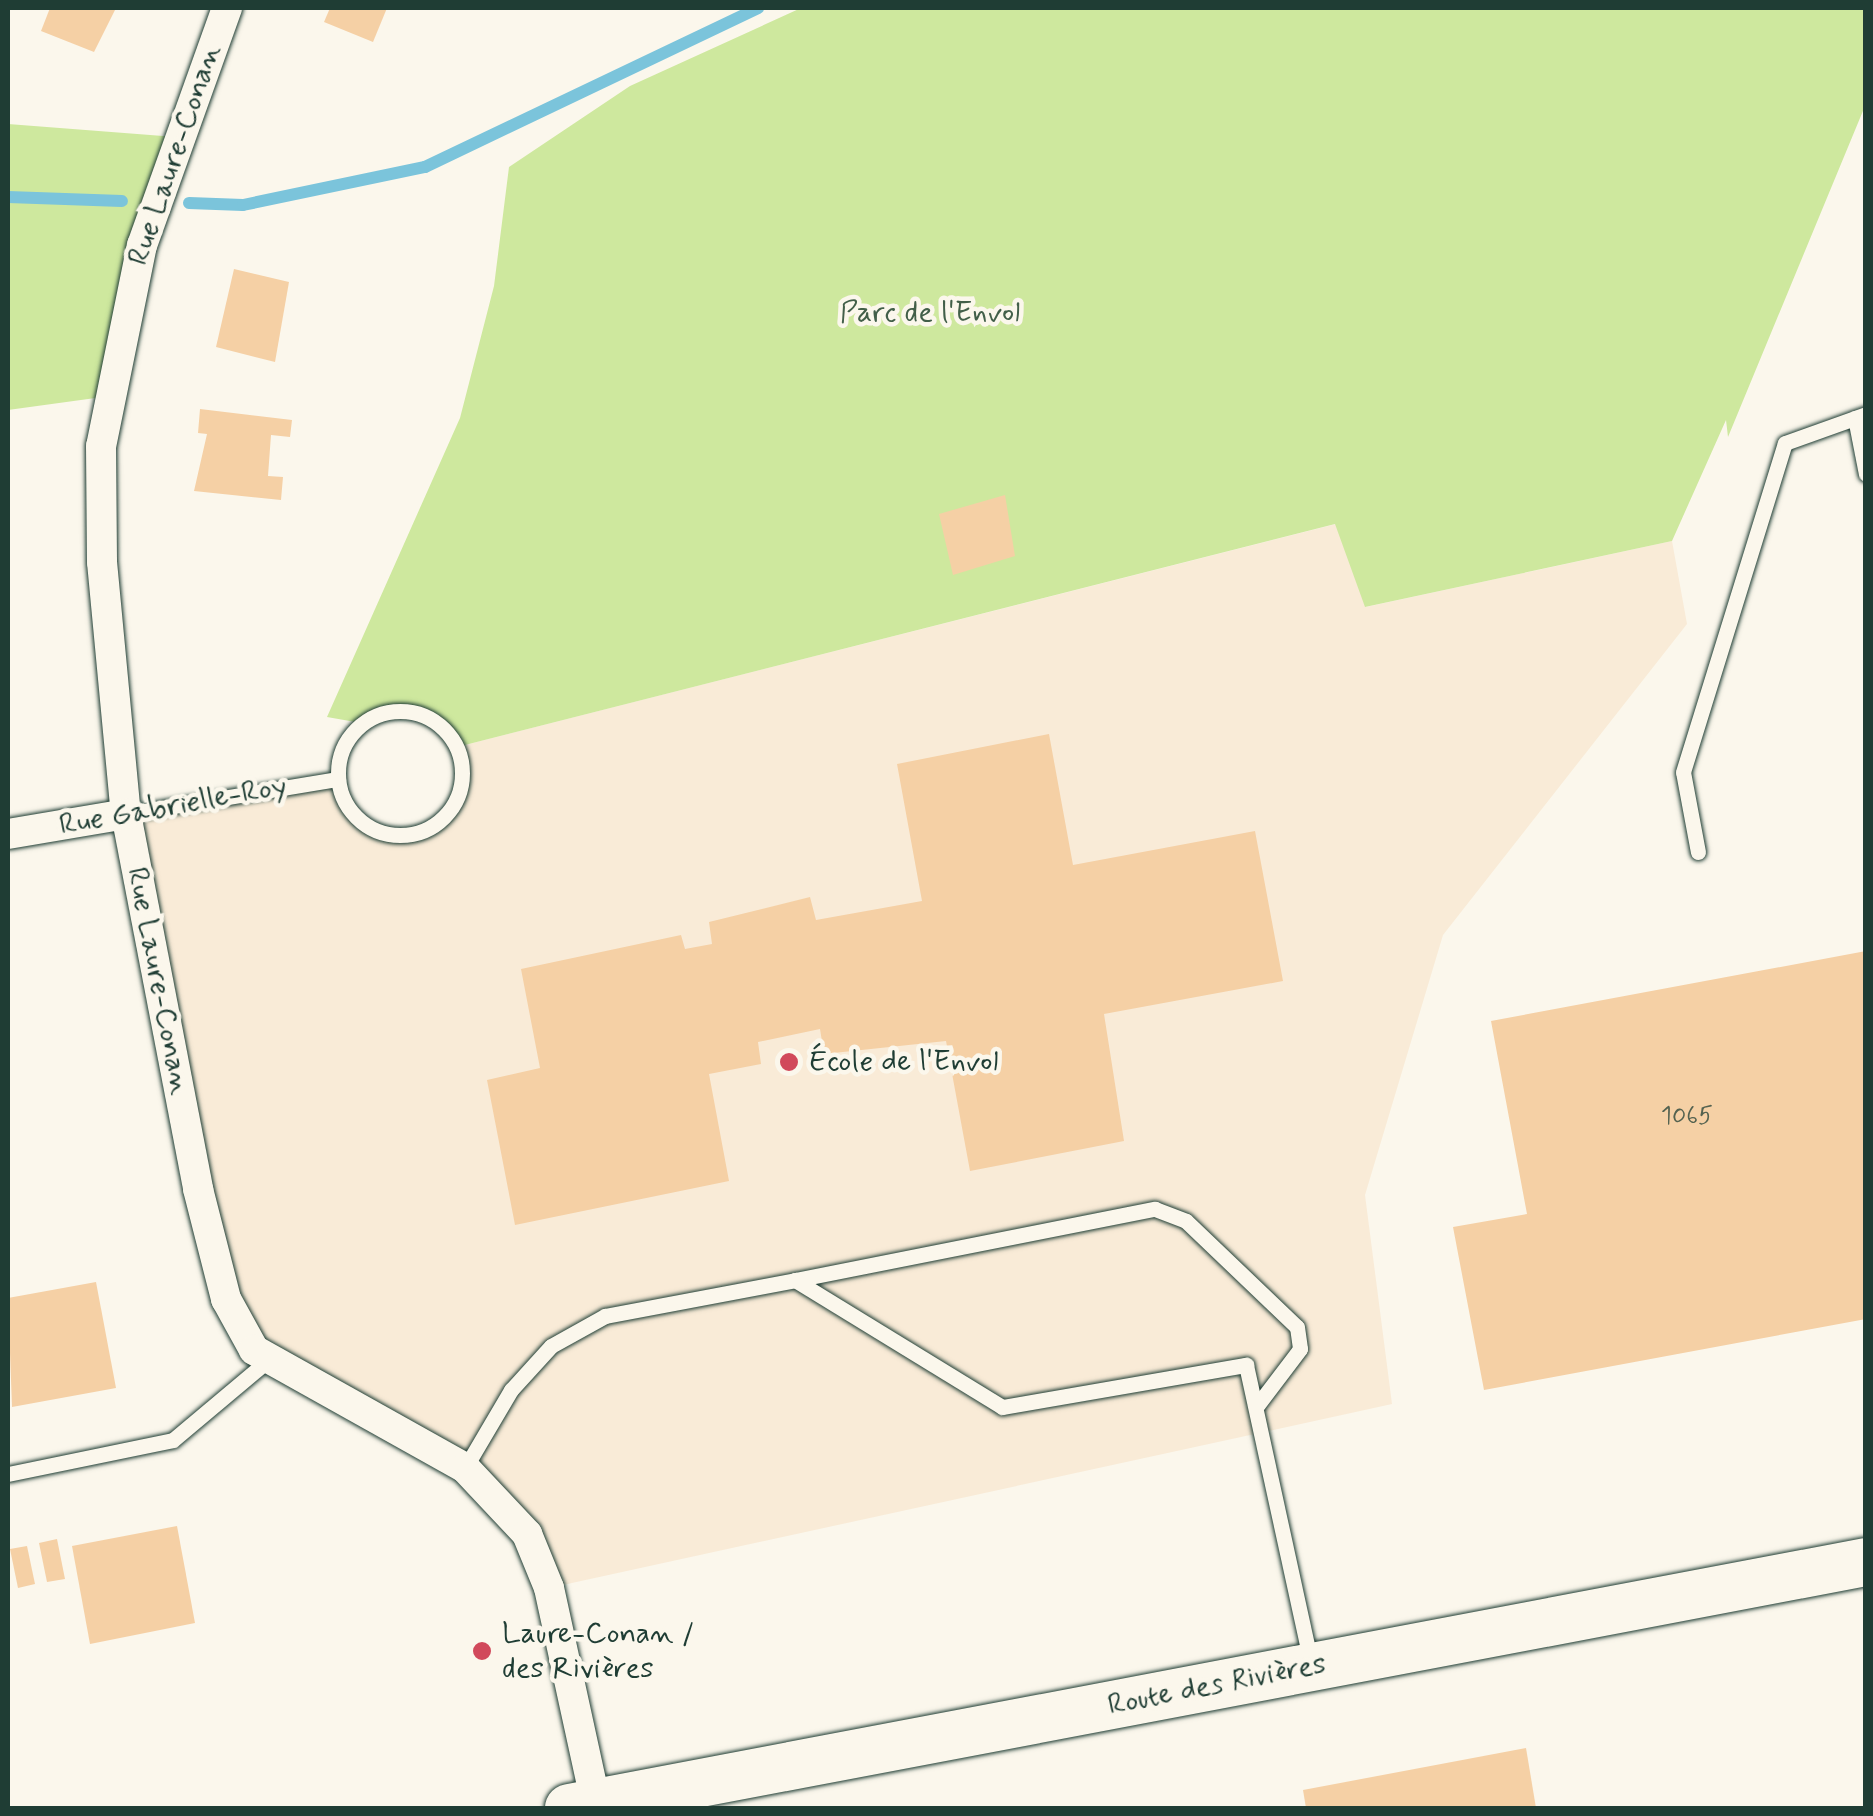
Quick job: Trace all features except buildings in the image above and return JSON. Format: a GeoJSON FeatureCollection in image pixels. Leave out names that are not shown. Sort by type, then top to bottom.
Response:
{"type":"FeatureCollection","features":[{"type":"Feature","properties":{"kind":"main road","name":"Route des Rivières"},"geometry":{"type":"LineString","coordinates":[[587,1807],[1866,1562]]}},
{"type":"Feature","properties":{"kind":"street","name":"Rue Laure-Conan"},"geometry":{"type":"LineString","coordinates":[[227,8],[142,245],[102,446],[102,562],[126,814],[203,1208],[226,1299],[267,1361],[465,1468],[527,1534],[549,1588],[587,1807]]}},
{"type":"Feature","properties":{"kind":"street","name":"Rue Gabrielle-Roy"},"geometry":{"type":"LineString","coordinates":[[8,834],[126,814]]}},
{"type":"Feature","properties":{"kind":"lane"},"geometry":{"type":"LineString","coordinates":[[1698,852],[1683,772],[1785,442],[1860,416],[1866,474]]}},
{"type":"Feature","properties":{"kind":"lane"},"geometry":{"type":"LineString","coordinates":[[391,710],[440,724],[461,762],[453,806],[428,828],[401,836],[360,822],[338,778],[346,738],[391,710]]}},
{"type":"Feature","properties":{"kind":"lane","name":"Rue Gabrielle-Roy"},"geometry":{"type":"LineString","coordinates":[[126,814],[338,778]]}},
{"type":"Feature","properties":{"kind":"lane"},"geometry":{"type":"LineString","coordinates":[[465,1468],[511,1390],[551,1346],[605,1316],[1155,1209],[1186,1221],[1297,1326],[1300,1349],[1256,1407]]}},
{"type":"Feature","properties":{"kind":"lane"},"geometry":{"type":"LineString","coordinates":[[794,1280],[1002,1407],[1246,1364],[1312,1666]]}},
{"type":"Feature","properties":{"kind":"lane"},"geometry":{"type":"LineString","coordinates":[[8,1474],[174,1440],[267,1361]]}},
{"type":"Feature","properties":{"kind":"shaded area","name":"École de l'Envol"},"geometry":{"type":"Polygon","coordinates":[[[1336,524],[1366,607],[1672,541],[1687,624],[1443,935],[1365,1195],[1392,1404],[549,1588],[465,1468],[277,1370],[227,1299],[126,814],[338,779],[360,821],[416,834],[453,806],[462,777],[457,747],[1336,524]]]}},
{"type":"Feature","properties":{"kind":"green space","name":"Parc de l'Envol"},"geometry":{"type":"Polygon","coordinates":[[[801,8],[1865,8],[1865,106],[1728,437],[1726,420],[1672,541],[1365,607],[1335,524],[457,747],[421,713],[391,710],[361,723],[327,717],[460,418],[494,286],[509,167],[630,86],[801,8]]]}},
{"type":"Feature","properties":{"kind":"green space"},"geometry":{"type":"Polygon","coordinates":[[[8,124],[176,137],[110,396],[8,410],[8,124]]]}},
{"type":"Feature","properties":{"kind":"waterway"},"geometry":{"type":"LineString","coordinates":[[189,203],[243,205],[425,167],[758,8]]}},
{"type":"Feature","properties":{"kind":"waterway"},"geometry":{"type":"LineString","coordinates":[[8,197],[122,201]]}},
{"type":"Feature","properties":{"kind":"place","name":"École de l'Envol"},"geometry":{"type":"Point","coordinates":[789,1062]}},
{"type":"Feature","properties":{"kind":"place","name":"Laure-Conan / des Rivières"},"geometry":{"type":"Point","coordinates":[482,1651]}}]}
